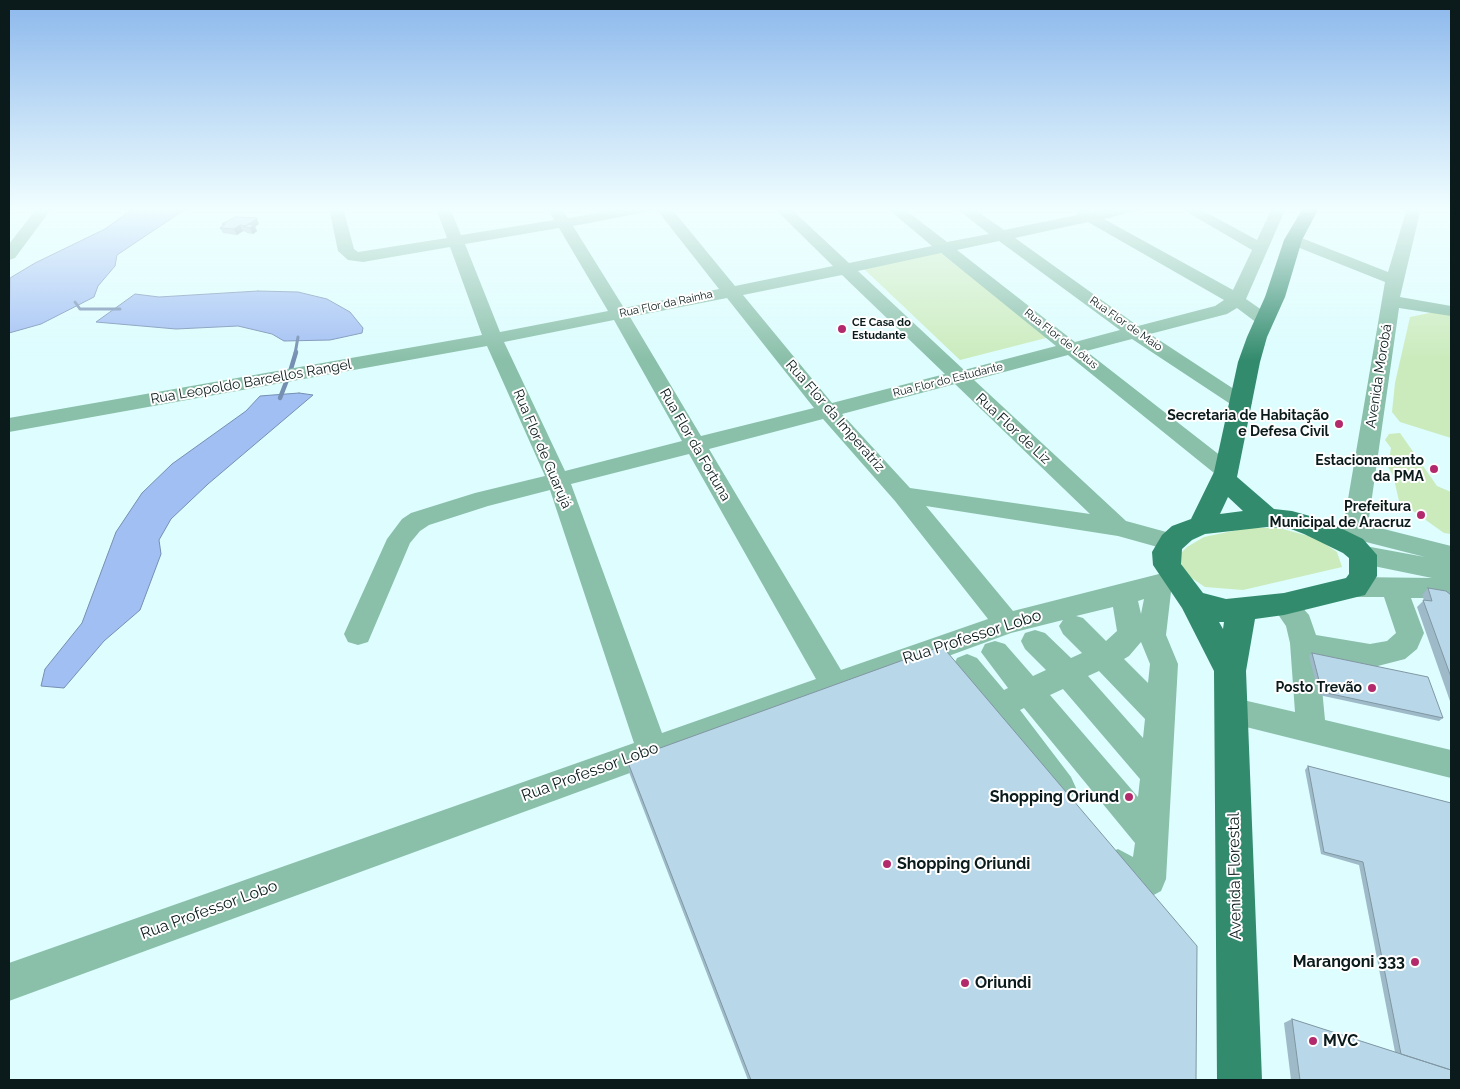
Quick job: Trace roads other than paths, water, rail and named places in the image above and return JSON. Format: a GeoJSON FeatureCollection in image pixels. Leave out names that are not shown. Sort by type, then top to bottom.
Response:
{"type":"FeatureCollection","features":[{"type":"Feature","properties":{"kind":"main road"},"geometry":{"type":"LineString","coordinates":[[1201,524],[1225,475],[1242,403],[1249,362],[1264,319],[1275,297],[1287,259]]}},
{"type":"Feature","properties":{"kind":"main road"},"geometry":{"type":"LineString","coordinates":[[1225,475],[1267,518]]}},
{"type":"Feature","properties":{"kind":"main road"},"geometry":{"type":"LineString","coordinates":[[1176,589],[1216,610],[1242,610],[1284,604],[1355,587],[1363,576],[1357,544],[1292,520],[1267,518],[1201,524],[1182,533],[1172,542],[1166,552],[1176,589],[1230,671]]}},
{"type":"Feature","properties":{"kind":"main road","name":"Avenida Florestal"},"geometry":{"type":"LineString","coordinates":[[1239,1080],[1230,671],[1242,610]]}},
{"type":"Feature","properties":{"kind":"street","name":"Rua Flor de Guarujá"},"geometry":{"type":"LineString","coordinates":[[462,259],[493,339],[558,480],[652,749]]}},
{"type":"Feature","properties":{"kind":"street","name":"Rua Flor da Fortuna"},"geometry":{"type":"LineString","coordinates":[[585,259],[834,684]]}},
{"type":"Feature","properties":{"kind":"street","name":"Rua Flor da Imperatriz"},"geometry":{"type":"LineString","coordinates":[[704,259],[828,411],[903,495],[1007,623]]}},
{"type":"Feature","properties":{"kind":"street","name":"Rua Flor de Liz"},"geometry":{"type":"LineString","coordinates":[[834,259],[1118,527],[1172,542]]}},
{"type":"Feature","properties":{"kind":"street","name":"Rua Flor da Rainha"},"geometry":{"type":"LineString","coordinates":[[493,339],[891,259]]}},
{"type":"Feature","properties":{"kind":"street","name":"Rua Flor de Lótus"},"geometry":{"type":"LineString","coordinates":[[959,259],[1072,348],[1225,475]]}},
{"type":"Feature","properties":{"kind":"street","name":"Rua Flor de Maio"},"geometry":{"type":"LineString","coordinates":[[1035,259],[1135,332],[1242,403]]}},
{"type":"Feature","properties":{"kind":"street"},"geometry":{"type":"LineString","coordinates":[[1164,259],[1237,300],[1264,319]]}},
{"type":"Feature","properties":{"kind":"street"},"geometry":{"type":"LineString","coordinates":[[1237,300],[1255,259]]}},
{"type":"Feature","properties":{"kind":"street"},"geometry":{"type":"LineString","coordinates":[[1341,259],[1394,280]]}},
{"type":"Feature","properties":{"kind":"street","name":"Avenida Morobá"},"geometry":{"type":"LineString","coordinates":[[1357,544],[1390,301],[1400,259]]}},
{"type":"Feature","properties":{"kind":"street"},"geometry":{"type":"LineString","coordinates":[[1237,300],[1275,297]]}},
{"type":"Feature","properties":{"kind":"street","name":"Rua Flor do Estudante"},"geometry":{"type":"LineString","coordinates":[[358,634],[399,539],[411,525],[438,513],[558,480],[1221,310],[1237,300]]}},
{"type":"Feature","properties":{"kind":"street"},"geometry":{"type":"LineString","coordinates":[[1390,301],[1451,311]]}},
{"type":"Feature","properties":{"kind":"street","name":"Rua Leopoldo Barcellos Rangel"},"geometry":{"type":"LineString","coordinates":[[9,425],[493,339]]}},
{"type":"Feature","properties":{"kind":"street"},"geometry":{"type":"LineString","coordinates":[[903,495],[1118,527]]}},
{"type":"Feature","properties":{"kind":"street"},"geometry":{"type":"LineString","coordinates":[[1357,544],[1451,574]]}},
{"type":"Feature","properties":{"kind":"street"},"geometry":{"type":"LineString","coordinates":[[1355,587],[1394,586],[1451,574]]}},
{"type":"Feature","properties":{"kind":"street"},"geometry":{"type":"LineString","coordinates":[[1304,643],[1345,653],[1370,656],[1394,651],[1407,641],[1410,633],[1394,586]]}},
{"type":"Feature","properties":{"kind":"street"},"geometry":{"type":"LineString","coordinates":[[1100,842],[1130,880],[1141,884],[1149,879],[1159,713],[1164,664],[1158,646],[1152,636],[1176,589]]}},
{"type":"Feature","properties":{"kind":"street","name":"Rua Professor Lobo"},"geometry":{"type":"LineString","coordinates":[[9,982],[652,749],[1007,623],[1122,593],[1176,589]]}},
{"type":"Feature","properties":{"kind":"street"},"geometry":{"type":"LineString","coordinates":[[999,706],[1119,648],[1130,634],[1130,621],[1122,593]]}},
{"type":"Feature","properties":{"kind":"street"},"geometry":{"type":"LineString","coordinates":[[1284,604],[1299,622],[1304,643],[1311,730]]}},
{"type":"Feature","properties":{"kind":"street"},"geometry":{"type":"LineString","coordinates":[[1073,626],[1159,713]]}},
{"type":"Feature","properties":{"kind":"street"},"geometry":{"type":"LineString","coordinates":[[1035,641],[1067,673],[1155,773]]}},
{"type":"Feature","properties":{"kind":"street"},"geometry":{"type":"LineString","coordinates":[[995,652],[1151,837]]}},
{"type":"Feature","properties":{"kind":"street"},"geometry":{"type":"LineString","coordinates":[[967,666],[1076,810]]}},
{"type":"Feature","properties":{"kind":"street"},"geometry":{"type":"LineString","coordinates":[[1230,710],[1451,764]]}},
{"type":"Feature","properties":{"kind":"water"},"geometry":{"type":"Polygon","coordinates":[[[44,259],[116,259],[115,266],[98,286],[94,297],[41,324],[9,333],[10,278],[44,259]]]}},
{"type":"Feature","properties":{"kind":"water"},"geometry":{"type":"Polygon","coordinates":[[[258,291],[298,292],[327,299],[350,312],[363,328],[362,333],[330,340],[284,341],[272,334],[238,326],[176,329],[96,322],[135,294],[159,297],[258,291]]]}},
{"type":"Feature","properties":{"kind":"water"},"geometry":{"type":"Polygon","coordinates":[[[299,393],[313,395],[208,484],[171,519],[159,540],[161,554],[140,610],[104,641],[64,688],[41,686],[45,669],[82,623],[116,532],[142,493],[172,464],[246,411],[260,396],[299,393]]]}},
{"type":"Feature","properties":{"kind":"waterway"},"geometry":{"type":"LineString","coordinates":[[75,302],[80,309],[120,309]]}},
{"type":"Feature","properties":{"kind":"waterway"},"geometry":{"type":"LineString","coordinates":[[295,354],[298,337]]}},
{"type":"Feature","properties":{"kind":"waterway"},"geometry":{"type":"LineString","coordinates":[[290,372],[296,352]]}},
{"type":"Feature","properties":{"kind":"waterway"},"geometry":{"type":"LineString","coordinates":[[280,398],[287,380]]}},
{"type":"Feature","properties":{"kind":"place","name":"CE Casa do Estudante"},"geometry":{"type":"Point","coordinates":[842,329]}},
{"type":"Feature","properties":{"kind":"place","name":"Secretaria de Habitação e Defesa Civil"},"geometry":{"type":"Point","coordinates":[1339,424]}},
{"type":"Feature","properties":{"kind":"place","name":"Estacionamento da PMA"},"geometry":{"type":"Point","coordinates":[1434,469]}},
{"type":"Feature","properties":{"kind":"place","name":"Prefeitura Municipal de Aracruz"},"geometry":{"type":"Point","coordinates":[1421,515]}},
{"type":"Feature","properties":{"kind":"place","name":"Posto Trevão"},"geometry":{"type":"Point","coordinates":[1372,688]}},
{"type":"Feature","properties":{"kind":"place","name":"Shopping Oriund"},"geometry":{"type":"Point","coordinates":[1129,797]}},
{"type":"Feature","properties":{"kind":"place","name":"Shopping Oriundi"},"geometry":{"type":"Point","coordinates":[887,864]}},
{"type":"Feature","properties":{"kind":"place","name":"Marangoni 333"},"geometry":{"type":"Point","coordinates":[1415,962]}},
{"type":"Feature","properties":{"kind":"place","name":"Oriundi"},"geometry":{"type":"Point","coordinates":[965,983]}},
{"type":"Feature","properties":{"kind":"place","name":"MVC"},"geometry":{"type":"Point","coordinates":[1313,1041]}}]}
